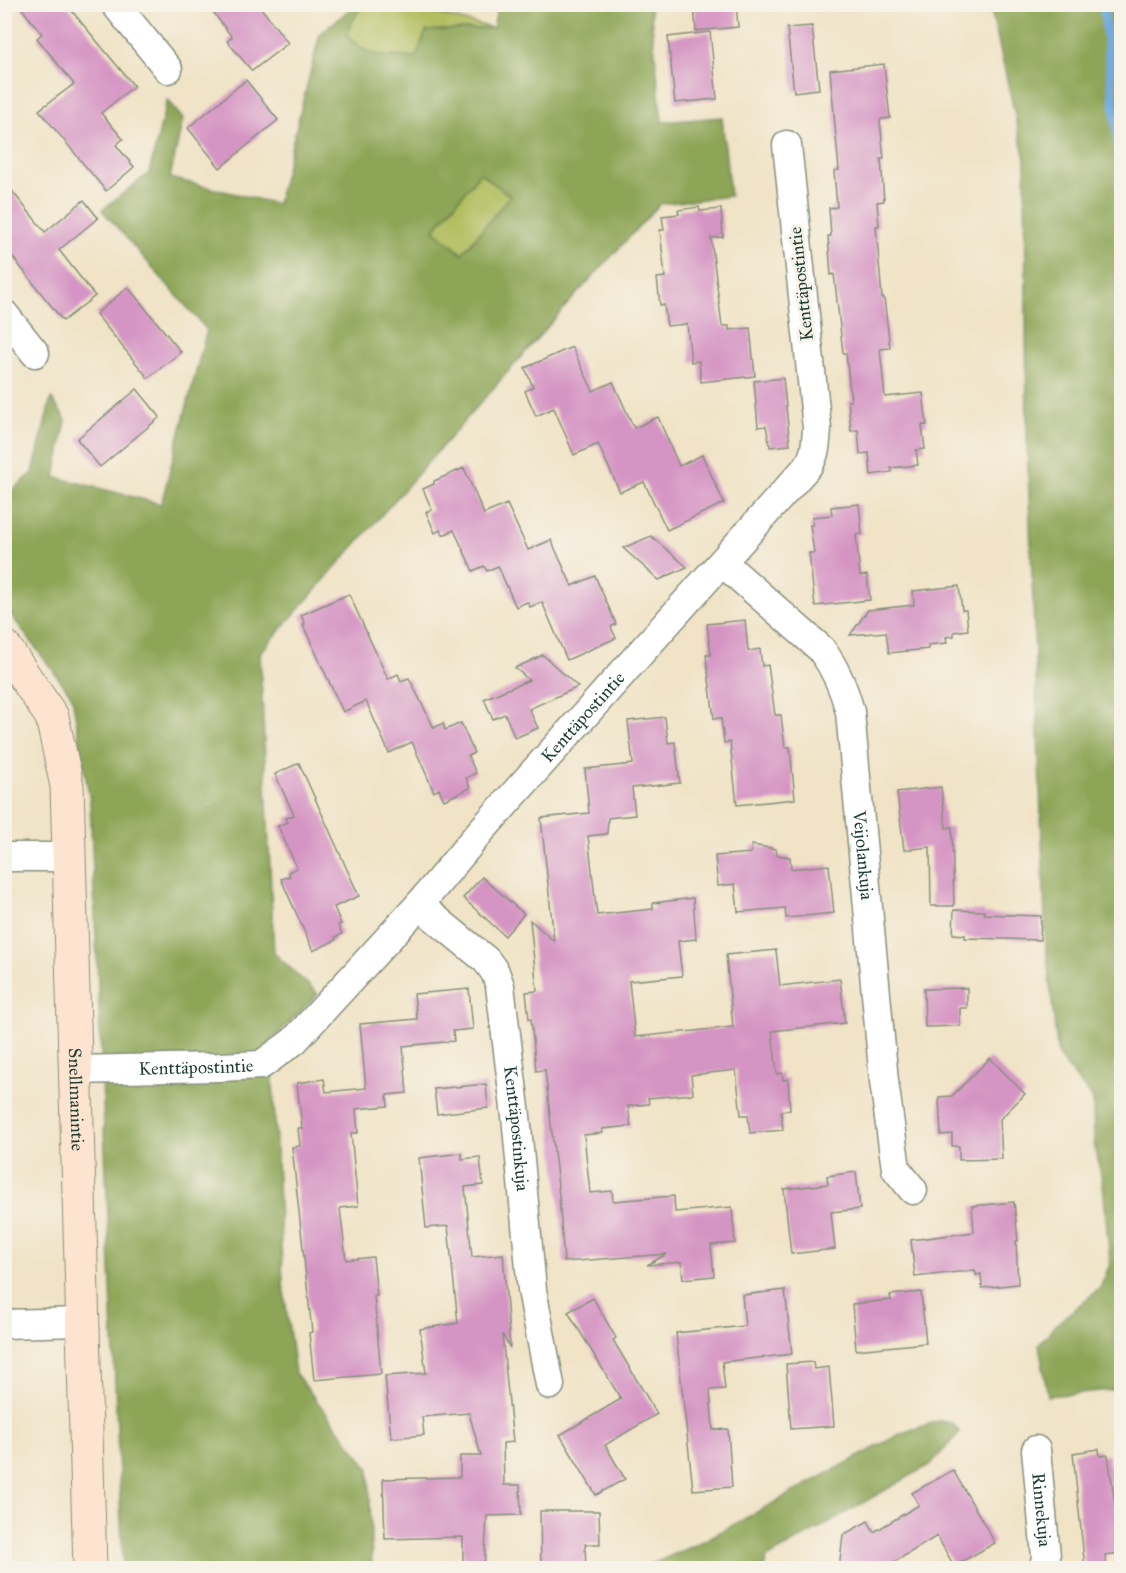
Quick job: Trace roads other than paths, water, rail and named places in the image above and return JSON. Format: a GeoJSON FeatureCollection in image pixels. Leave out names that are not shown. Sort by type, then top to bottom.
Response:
{"type":"FeatureCollection","features":[{"type":"Feature","properties":{"kind":"street"},"geometry":{"type":"LineString","coordinates":[[115,4],[168,69]]}},
{"type":"Feature","properties":{"kind":"street","name":"Kenttäpostintie"},"geometry":{"type":"LineString","coordinates":[[74,1070],[261,1065],[294,1041],[419,905],[480,832],[811,462],[817,428],[787,146]]}},
{"type":"Feature","properties":{"kind":"street"},"geometry":{"type":"LineString","coordinates":[[4,314],[35,353]]}},
{"type":"Feature","properties":{"kind":"street","name":"Veijolankuja"},"geometry":{"type":"LineString","coordinates":[[723,563],[820,649],[833,665],[844,687],[850,712],[884,1081],[893,1147],[897,1173],[913,1190]]}},
{"type":"Feature","properties":{"kind":"street","name":"Snellmanintie"},"geometry":{"type":"LineString","coordinates":[[4,646],[52,717],[67,786],[90,1569]]}},
{"type":"Feature","properties":{"kind":"street"},"geometry":{"type":"LineString","coordinates":[[4,857],[68,857]]}},
{"type":"Feature","properties":{"kind":"street","name":"Kenttäpostinkuja"},"geometry":{"type":"LineString","coordinates":[[419,905],[486,960],[495,972],[500,986],[516,1116],[532,1290],[550,1385]]}},
{"type":"Feature","properties":{"kind":"street"},"geometry":{"type":"LineString","coordinates":[[4,1324],[82,1322]]}},
{"type":"Feature","properties":{"kind":"street","name":"Rinnekuja"},"geometry":{"type":"LineString","coordinates":[[1036,1449],[1046,1556],[1044,1569]]}},
{"type":"Feature","properties":{"kind":"waterway"},"geometry":{"type":"LineString","coordinates":[[1103,4],[1122,182]]}}]}
